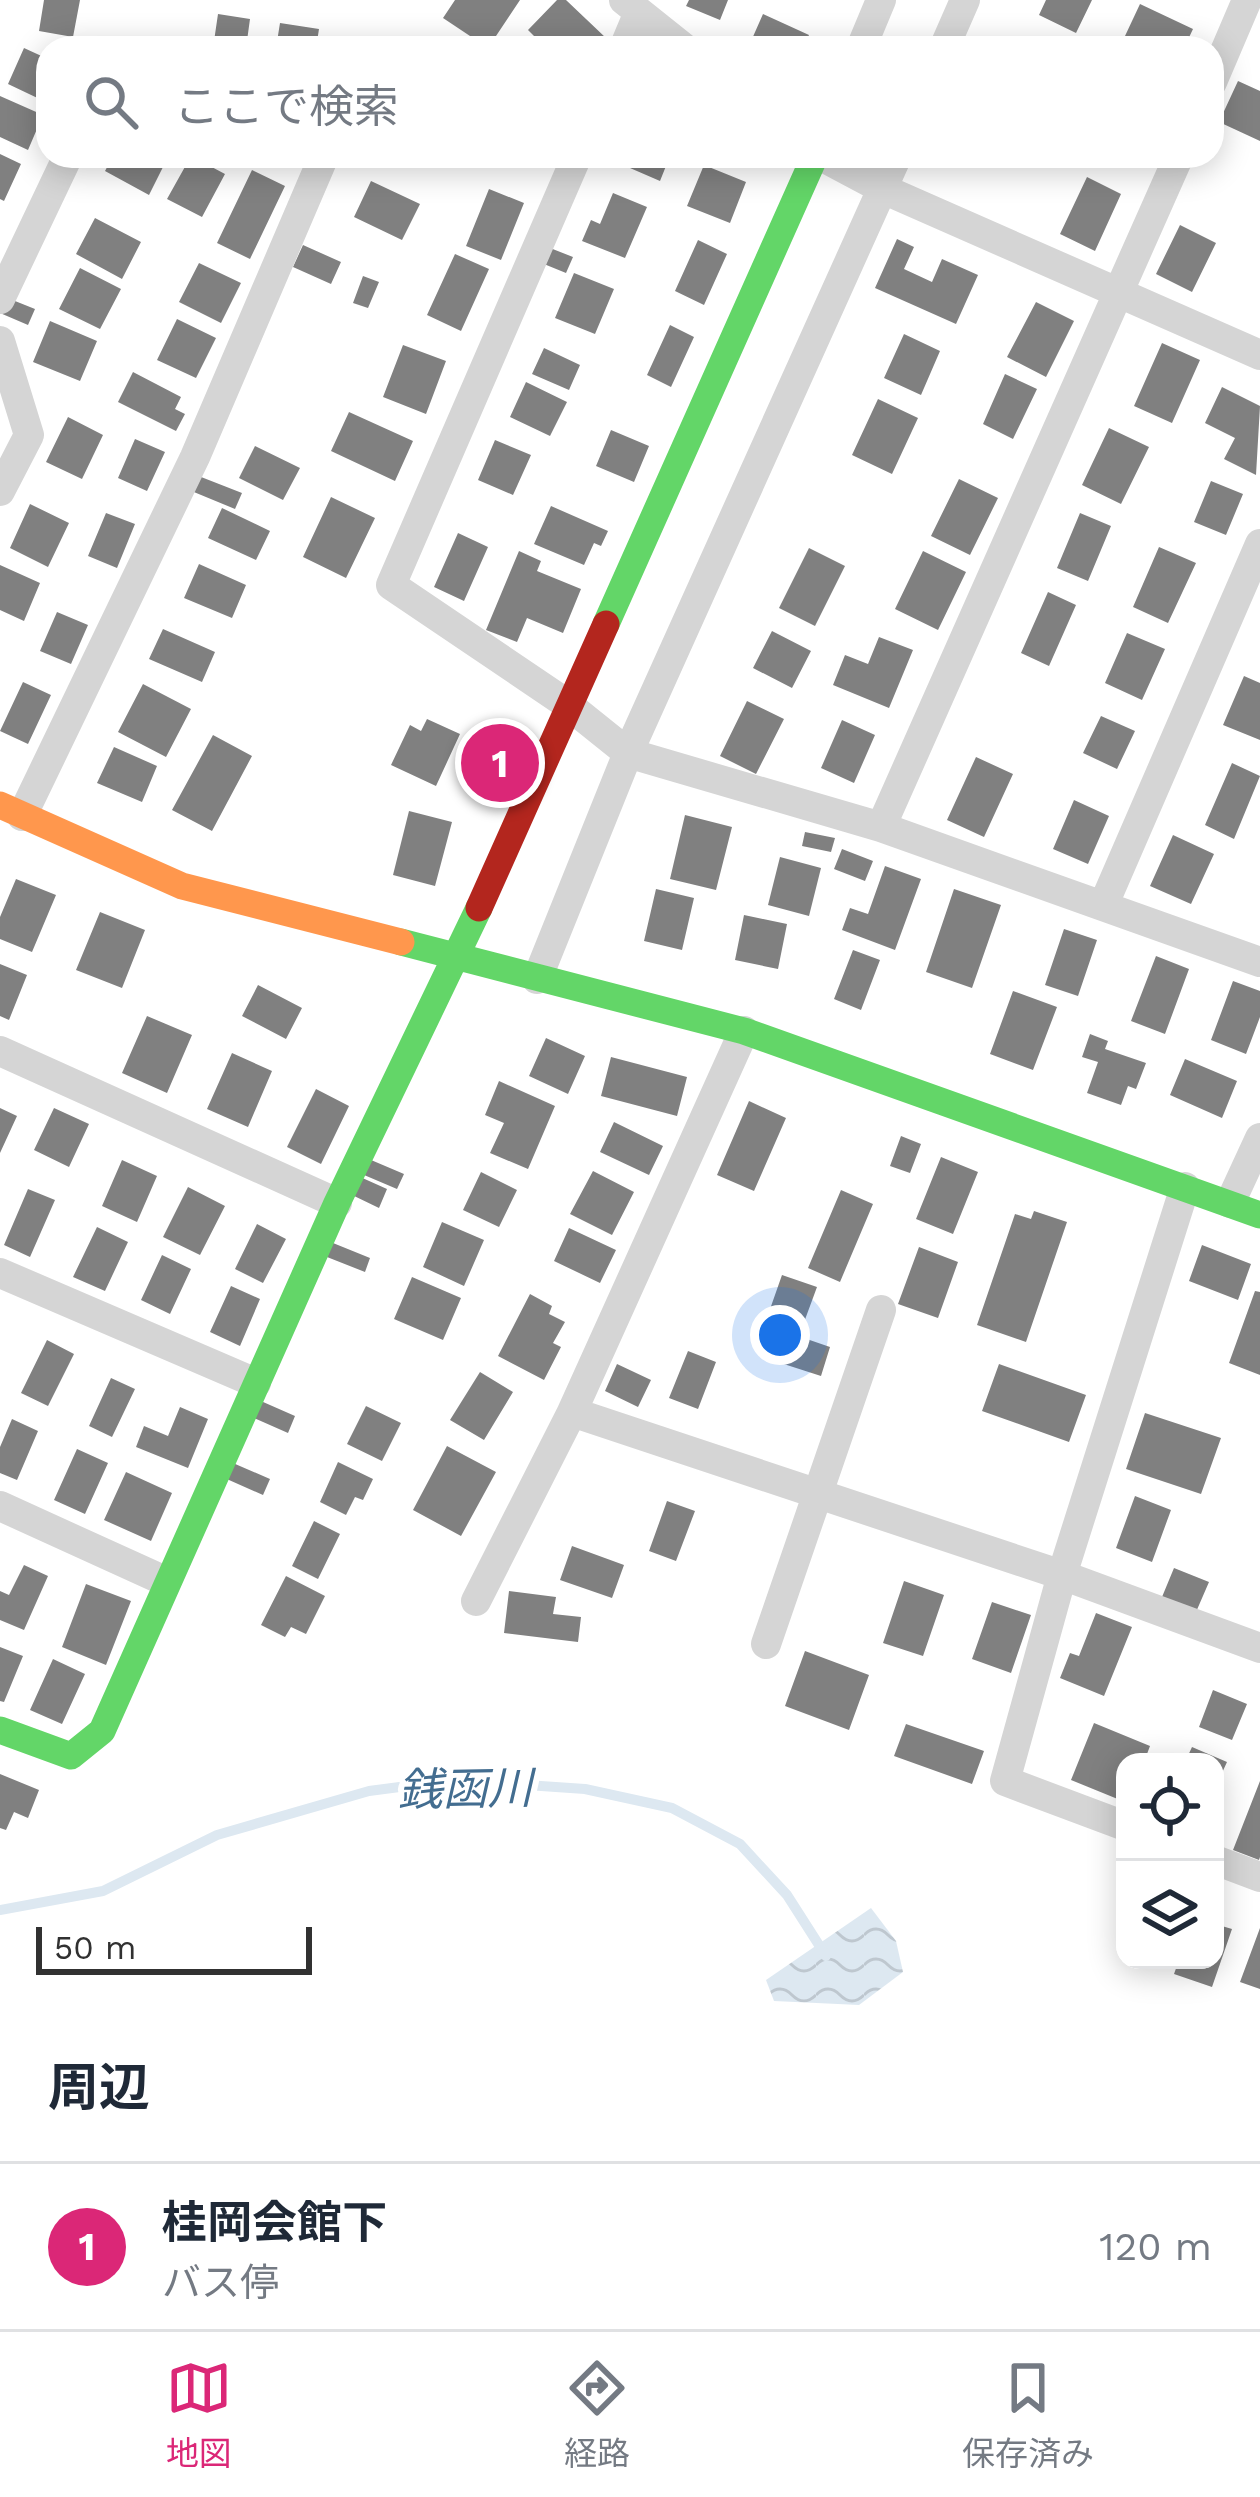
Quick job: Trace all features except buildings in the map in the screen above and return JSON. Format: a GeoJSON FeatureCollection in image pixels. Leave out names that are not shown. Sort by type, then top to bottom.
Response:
{"type":"FeatureCollection","features":[{"type":"Feature","properties":{"kind":"street"},"geometry":{"type":"LineString","coordinates":[[866,36],[881,0]]}},
{"type":"Feature","properties":{"kind":"street"},"geometry":{"type":"LineString","coordinates":[[949,36],[965,0]]}},
{"type":"Feature","properties":{"kind":"street"},"geometry":{"type":"LineString","coordinates":[[1224,67],[1248,36],[1247,0]]}},
{"type":"Feature","properties":{"kind":"street"},"geometry":{"type":"LineString","coordinates":[[626,36],[632,6],[669,36]]}},
{"type":"Feature","properties":{"kind":"street"},"geometry":{"type":"LineString","coordinates":[[0,298],[62,168]]}},
{"type":"Feature","properties":{"kind":"street"},"geometry":{"type":"LineString","coordinates":[[318,168],[195,457],[11,811],[182,886],[744,1031],[1260,1215]]}},
{"type":"Feature","properties":{"kind":"street"},"geometry":{"type":"LineString","coordinates":[[572,168],[391,585],[566,704],[628,753],[881,827],[1260,962]]}},
{"type":"Feature","properties":{"kind":"street"},"geometry":{"type":"LineString","coordinates":[[0,1730],[71,1756],[103,1732],[165,1581],[337,1203],[458,955],[566,704],[812,168]]}},
{"type":"Feature","properties":{"kind":"street"},"geometry":{"type":"LineString","coordinates":[[842,168],[1260,355]]}},
{"type":"Feature","properties":{"kind":"street"},"geometry":{"type":"LineString","coordinates":[[537,979],[628,753],[892,168]]}},
{"type":"Feature","properties":{"kind":"street"},"geometry":{"type":"LineString","coordinates":[[881,827],[1174,168]]}},
{"type":"Feature","properties":{"kind":"street"},"geometry":{"type":"LineString","coordinates":[[0,341],[29,435],[0,491]]}},
{"type":"Feature","properties":{"kind":"street"},"geometry":{"type":"LineString","coordinates":[[1103,906],[1260,544]]}},
{"type":"Feature","properties":{"kind":"street"},"geometry":{"type":"LineString","coordinates":[[476,1601],[572,1412],[744,1031]]}},
{"type":"Feature","properties":{"kind":"street"},"geometry":{"type":"LineString","coordinates":[[0,1052],[337,1203]]}},
{"type":"Feature","properties":{"kind":"street"},"geometry":{"type":"LineString","coordinates":[[1230,1203],[1260,1138]]}},
{"type":"Feature","properties":{"kind":"street"},"geometry":{"type":"LineString","coordinates":[[1116,1823],[1005,1781],[1062,1575],[1185,1187]]}},
{"type":"Feature","properties":{"kind":"street"},"geometry":{"type":"LineString","coordinates":[[0,1274],[256,1383]]}},
{"type":"Feature","properties":{"kind":"street"},"geometry":{"type":"LineString","coordinates":[[766,1644],[881,1310]]}},
{"type":"Feature","properties":{"kind":"street"},"geometry":{"type":"LineString","coordinates":[[572,1412],[1062,1575],[1260,1648]]}},
{"type":"Feature","properties":{"kind":"street"},"geometry":{"type":"LineString","coordinates":[[0,1506],[165,1581]]}},
{"type":"Feature","properties":{"kind":"street"},"geometry":{"type":"LineString","coordinates":[[1218,1861],[1260,1877]]}},
{"type":"Feature","properties":{"kind":"water"},"geometry":{"type":"Polygon","coordinates":[[[871,1908],[896,1941],[903,1972],[859,2005],[774,2001],[766,1980],[871,1908]]]}},
{"type":"Feature","properties":{"kind":"waterway","name":"銭函川"},"geometry":{"type":"LineString","coordinates":[[0,1910],[103,1891],[217,1835],[369,1791],[453,1780],[585,1789],[672,1808],[740,1844],[787,1895],[826,1956]]}},
{"type":"Feature","properties":{"kind":"traffic: fast"},"geometry":{"type":"LineString","coordinates":[[606,624],[810,168]]}},
{"type":"Feature","properties":{"kind":"traffic: fast"},"geometry":{"type":"LineString","coordinates":[[0,1730],[71,1756],[102,1731],[337,1203],[479,908]]}},
{"type":"Feature","properties":{"kind":"traffic: fast"},"geometry":{"type":"LineString","coordinates":[[401,942],[744,1031],[1260,1215]]}},
{"type":"Feature","properties":{"kind":"traffic: slow"},"geometry":{"type":"LineString","coordinates":[[0,805],[182,886],[401,942]]}},
{"type":"Feature","properties":{"kind":"traffic: jam"},"geometry":{"type":"LineString","coordinates":[[479,908],[606,624]]}},
{"type":"Feature","properties":{"kind":"place","name":"桂岡会館下"},"geometry":{"type":"Point","coordinates":[500,763]}}]}
